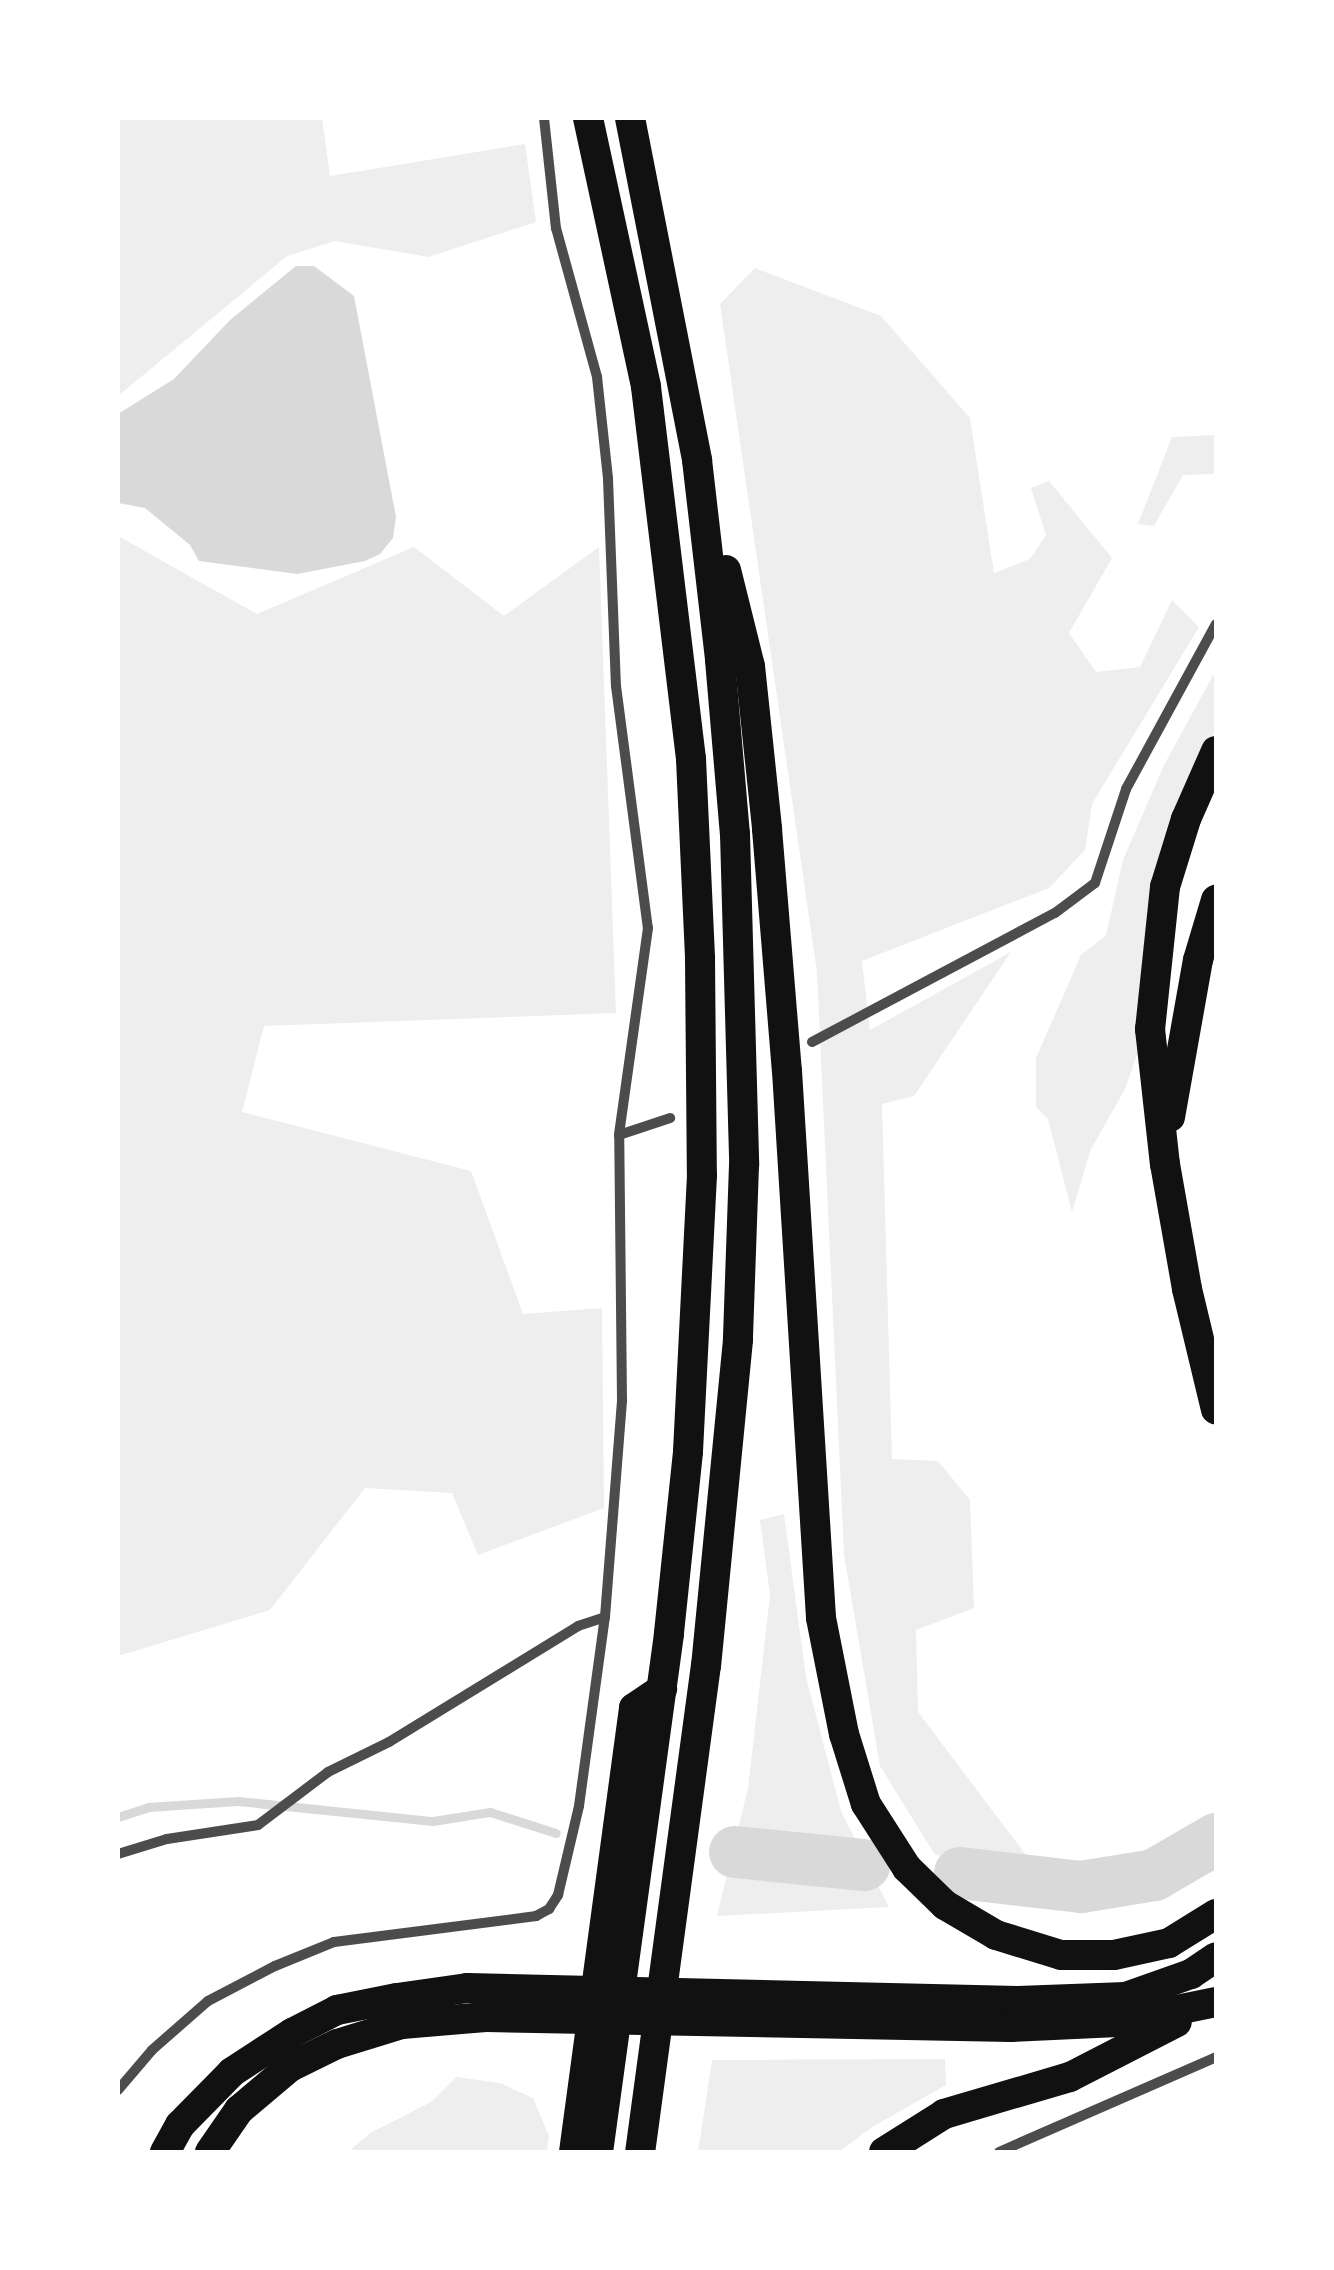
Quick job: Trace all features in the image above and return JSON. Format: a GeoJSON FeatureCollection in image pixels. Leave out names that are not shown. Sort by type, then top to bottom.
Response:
{"type":"FeatureCollection","features":[{"type":"Feature","properties":{"kind":"highway"},"geometry":{"type":"LineString","coordinates":[[588,118],[646,387],[691,759],[700,941],[702,1175],[686,1470],[662,1689],[610,1971],[599,2056],[598,2152]]}},
{"type":"Feature","properties":{"kind":"highway"},"geometry":{"type":"LineString","coordinates":[[630,118],[697,460],[750,666],[788,1071],[820,1618],[844,1734],[866,1804],[907,1868],[945,1905],[996,1935],[1062,1955],[1114,1955],[1169,1943],[1216,1914]]}},
{"type":"Feature","properties":{"kind":"highway"},"geometry":{"type":"LineString","coordinates":[[640,2152],[667,1970],[725,1478],[738,1340],[744,1165],[735,834],[697,460]]}},
{"type":"Feature","properties":{"kind":"highway"},"geometry":{"type":"LineString","coordinates":[[1216,751],[1186,819],[1165,887],[1150,1028],[1165,1164],[1187,1289],[1216,1410]]}},
{"type":"Feature","properties":{"kind":"highway"},"geometry":{"type":"LineString","coordinates":[[1165,1164],[1184,1024],[1216,900]]}},
{"type":"Feature","properties":{"kind":"highway"},"geometry":{"type":"LineString","coordinates":[[165,2152],[180,2124],[232,2072],[292,2033],[337,2010],[397,1998],[467,1988],[1018,2001],[1126,1997],[1191,1974],[1216,1957]]}},
{"type":"Feature","properties":{"kind":"highway"},"geometry":{"type":"LineString","coordinates":[[210,2152],[239,2110],[290,2068],[337,2044],[402,2024],[486,2017],[1010,2027],[1118,2022],[1216,2003]]}},
{"type":"Feature","properties":{"kind":"highway"},"geometry":{"type":"LineString","coordinates":[[884,2152],[944,2114],[1070,2077],[1216,2003]]}},
{"type":"Feature","properties":{"kind":"highway"},"geometry":{"type":"LineString","coordinates":[[574,2152],[599,2056]]}},
{"type":"Feature","properties":{"kind":"street"},"geometry":{"type":"LineString","coordinates":[[118,2090],[152,2050],[208,2001],[276,1966],[334,1942],[521,1919],[549,1910],[558,1895],[579,1806],[605,1617],[622,1401],[619,1135],[648,928],[616,686],[608,480],[597,377],[556,228],[544,118]]}},
{"type":"Feature","properties":{"kind":"street"},"geometry":{"type":"LineString","coordinates":[[812,1042],[1055,913],[1095,883],[1126,789],[1171,700],[1216,624]]}},
{"type":"Feature","properties":{"kind":"street"},"geometry":{"type":"LineString","coordinates":[[619,1135],[670,1118]]}},
{"type":"Feature","properties":{"kind":"street"},"geometry":{"type":"LineString","coordinates":[[118,1854],[166,1838],[258,1825],[294,1794],[578,1626],[605,1617]]}},
{"type":"Feature","properties":{"kind":"street"},"geometry":{"type":"LineString","coordinates":[[1000,2152],[1216,2057]]}},
{"type":"Feature","properties":{"kind":"shaded area"},"geometry":{"type":"Polygon","coordinates":[[[118,118],[322,118],[330,176],[525,144],[536,222],[428,257],[335,241],[287,256],[118,396],[118,118]]]}},
{"type":"Feature","properties":{"kind":"shaded area"},"geometry":{"type":"Polygon","coordinates":[[[296,266],[314,266],[354,296],[396,517],[393,538],[380,554],[365,561],[297,574],[199,561],[190,545],[145,508],[118,503],[118,414],[174,379],[230,320],[296,266]]]}},
{"type":"Feature","properties":{"kind":"shaded area"},"geometry":{"type":"Polygon","coordinates":[[[755,268],[881,316],[970,418],[994,573],[1030,559],[1046,535],[1031,488],[1049,481],[1112,558],[1069,633],[1096,672],[1140,667],[1172,600],[1199,627],[1092,804],[1085,850],[1049,888],[862,961],[870,1030],[1011,952],[914,1096],[882,1104],[892,1459],[938,1461],[970,1500],[974,1608],[916,1630],[918,1712],[1035,1867],[935,1855],[880,1766],[844,1555],[817,972],[720,304],[755,268]]]}},
{"type":"Feature","properties":{"kind":"shaded area"},"geometry":{"type":"Polygon","coordinates":[[[1216,435],[1216,474],[1183,475],[1154,526],[1138,524],[1172,437],[1216,435]]]}},
{"type":"Feature","properties":{"kind":"shaded area"},"geometry":{"type":"Polygon","coordinates":[[[118,536],[257,614],[414,547],[504,616],[599,547],[616,1013],[264,1026],[242,1112],[471,1171],[523,1314],[602,1308],[604,1508],[478,1555],[452,1493],[365,1488],[270,1610],[118,1656],[118,536]]]}},
{"type":"Feature","properties":{"kind":"shaded area"},"geometry":{"type":"Polygon","coordinates":[[[1216,670],[1216,729],[1195,770],[1139,1049],[1125,1089],[1091,1149],[1072,1212],[1048,1119],[1036,1107],[1036,1058],[1081,955],[1106,935],[1123,860],[1164,765],[1216,670]]]}},
{"type":"Feature","properties":{"kind":"shaded area"},"geometry":{"type":"Polygon","coordinates":[[[784,1514],[806,1677],[841,1811],[889,1907],[717,1916],[748,1788],[770,1595],[760,1520],[784,1514]]]}},
{"type":"Feature","properties":{"kind":"shaded area"},"geometry":{"type":"Polygon","coordinates":[[[945,2059],[946,2085],[872,2127],[839,2152],[698,2152],[712,2060],[945,2059]]]}},
{"type":"Feature","properties":{"kind":"shaded area"},"geometry":{"type":"Polygon","coordinates":[[[456,2077],[500,2083],[533,2098],[549,2136],[547,2152],[348,2152],[370,2133],[431,2102],[456,2077]]]}},
{"type":"Feature","properties":{"kind":"waterway"},"geometry":{"type":"LineString","coordinates":[[118,1817],[148,1807],[238,1801],[433,1821],[490,1812],[556,1833]]}},
{"type":"Feature","properties":{"kind":"waterway"},"geometry":{"type":"LineString","coordinates":[[960,1873],[1081,1887],[1154,1875],[1216,1839]]}},
{"type":"Feature","properties":{"kind":"waterway"},"geometry":{"type":"LineString","coordinates":[[735,1852],[864,1865]]}}]}
